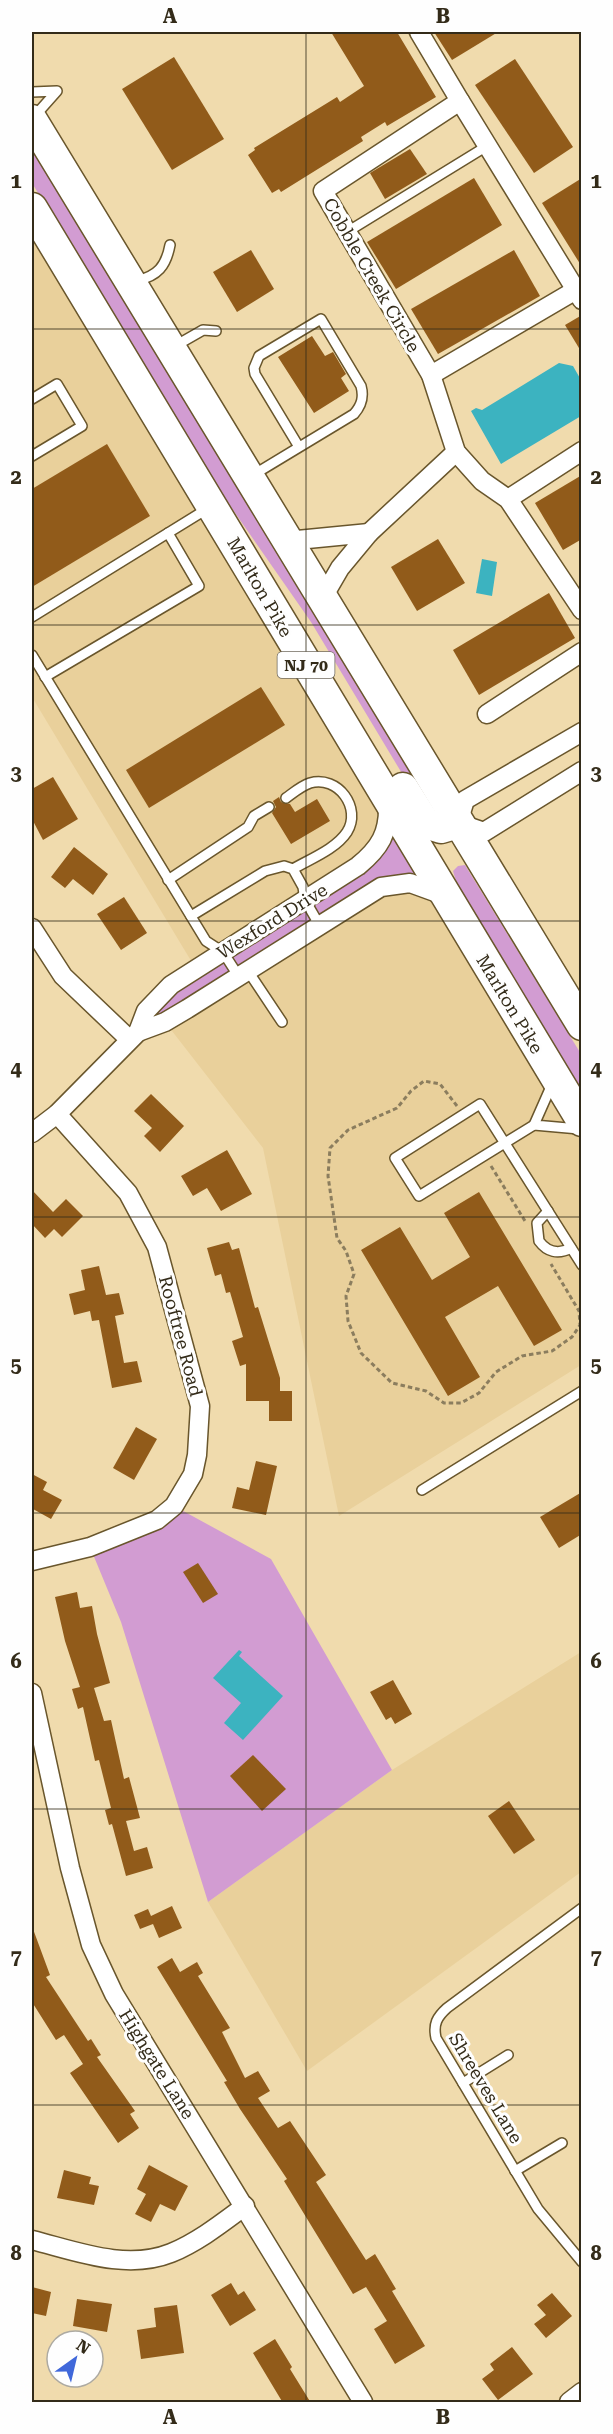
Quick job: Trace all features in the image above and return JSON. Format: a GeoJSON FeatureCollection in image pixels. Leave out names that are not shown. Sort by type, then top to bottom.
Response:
{"type":"FeatureCollection","features":[{"type":"Feature","properties":{"kind":"highway","name":"NJ 70"},"geometry":{"type":"LineString","coordinates":[[32,120],[582,1025]]}},
{"type":"Feature","properties":{"kind":"highway","name":"Marlton Pike"},"geometry":{"type":"LineString","coordinates":[[32,208],[212,505],[443,895],[582,1121]]}},
{"type":"Feature","properties":{"kind":"highway"},"geometry":{"type":"LineString","coordinates":[[212,505],[263,566],[425,823],[441,828],[458,823]]}},
{"type":"Feature","properties":{"kind":"street"},"geometry":{"type":"LineString","coordinates":[[420,32],[579,295],[431,375]]}},
{"type":"Feature","properties":{"kind":"street","name":"Cobble Creek Circle"},"geometry":{"type":"LineString","coordinates":[[460,101],[323,191],[431,375],[456,452],[482,481],[508,499],[582,610]]}},
{"type":"Feature","properties":{"kind":"street"},"geometry":{"type":"LineString","coordinates":[[508,499],[582,451]]}},
{"type":"Feature","properties":{"kind":"street"},"geometry":{"type":"LineString","coordinates":[[322,599],[340,568],[369,533],[456,452]]}},
{"type":"Feature","properties":{"kind":"street"},"geometry":{"type":"LineString","coordinates":[[287,542],[369,533]]}},
{"type":"Feature","properties":{"kind":"street"},"geometry":{"type":"LineString","coordinates":[[487,714],[582,652]]}},
{"type":"Feature","properties":{"kind":"street"},"geometry":{"type":"LineString","coordinates":[[582,732],[465,800],[458,823],[484,832],[582,771]]}},
{"type":"Feature","properties":{"kind":"street","name":"Wexford Drive"},"geometry":{"type":"LineString","coordinates":[[32,1133],[57,1114],[133,1035],[146,1011],[171,985],[374,854],[384,840],[389,822],[387,802]]}},
{"type":"Feature","properties":{"kind":"street","name":"Wexford Drive"},"geometry":{"type":"LineString","coordinates":[[133,1035],[165,1022],[381,887],[395,883],[425,886],[443,895]]}},
{"type":"Feature","properties":{"kind":"street"},"geometry":{"type":"LineString","coordinates":[[32,928],[63,976],[133,1035]]}},
{"type":"Feature","properties":{"kind":"street","name":"Rooftree Road"},"geometry":{"type":"LineString","coordinates":[[32,1562],[90,1547],[157,1520],[174,1506],[193,1474],[197,1455],[200,1406],[157,1247],[128,1192],[57,1114]]}},
{"type":"Feature","properties":{"kind":"street","name":"Highgate Lane"},"geometry":{"type":"LineString","coordinates":[[32,1693],[70,1868],[91,1945],[114,1994],[363,2403]]}},
{"type":"Feature","properties":{"kind":"street"},"geometry":{"type":"LineString","coordinates":[[32,2240],[118,2260],[146,2260],[171,2253],[198,2240],[245,2206]]}},
{"type":"Feature","properties":{"kind":"street"},"geometry":{"type":"LineString","coordinates":[[569,2403],[582,2392]]}},
{"type":"Feature","properties":{"kind":"lane"},"geometry":{"type":"LineString","coordinates":[[32,92],[57,91],[32,120]]}},
{"type":"Feature","properties":{"kind":"lane"},"geometry":{"type":"LineString","coordinates":[[347,232],[487,146]]}},
{"type":"Feature","properties":{"kind":"lane"},"geometry":{"type":"LineString","coordinates":[[130,282],[158,273],[167,259],[171,245]]}},
{"type":"Feature","properties":{"kind":"lane"},"geometry":{"type":"LineString","coordinates":[[248,478],[354,414],[360,408],[363,393],[321,319],[259,356],[254,368],[255,374],[299,447]]}},
{"type":"Feature","properties":{"kind":"lane"},"geometry":{"type":"LineString","coordinates":[[171,349],[203,330],[216,331]]}},
{"type":"Feature","properties":{"kind":"lane"},"geometry":{"type":"LineString","coordinates":[[32,399],[57,384],[82,426],[32,456]]}},
{"type":"Feature","properties":{"kind":"lane"},"geometry":{"type":"LineString","coordinates":[[32,617],[212,505]]}},
{"type":"Feature","properties":{"kind":"lane"},"geometry":{"type":"LineString","coordinates":[[45,677],[199,586],[168,533]]}},
{"type":"Feature","properties":{"kind":"lane"},"geometry":{"type":"LineString","coordinates":[[32,655],[207,941],[223,952],[282,1022]]}},
{"type":"Feature","properties":{"kind":"lane"},"geometry":{"type":"LineString","coordinates":[[191,916],[265,870],[274,867],[293,869],[338,842],[350,825],[352,815],[346,796],[329,784],[309,783],[286,798]]}},
{"type":"Feature","properties":{"kind":"lane"},"geometry":{"type":"LineString","coordinates":[[168,880],[248,827],[254,816],[269,807]]}},
{"type":"Feature","properties":{"kind":"lane"},"geometry":{"type":"LineString","coordinates":[[293,869],[303,887],[305,900],[320,926]]}},
{"type":"Feature","properties":{"kind":"lane"},"geometry":{"type":"LineString","coordinates":[[534,1125],[555,1077]]}},
{"type":"Feature","properties":{"kind":"lane"},"geometry":{"type":"LineString","coordinates":[[582,1129],[534,1125],[504,1142],[419,1196],[395,1158],[480,1104],[504,1142],[548,1211],[571,1248],[582,1265]]}},
{"type":"Feature","properties":{"kind":"lane"},"geometry":{"type":"LineString","coordinates":[[548,1211],[537,1225],[539,1242],[554,1252],[571,1248]]}},
{"type":"Feature","properties":{"kind":"lane"},"geometry":{"type":"LineString","coordinates":[[422,1490],[582,1391]]}},
{"type":"Feature","properties":{"kind":"lane","name":"Shreeves Lane"},"geometry":{"type":"LineString","coordinates":[[582,1908],[438,2016],[434,2030],[436,2038],[538,2209],[582,2262]]}},
{"type":"Feature","properties":{"kind":"lane"},"geometry":{"type":"LineString","coordinates":[[463,2083],[508,2055]]}},
{"type":"Feature","properties":{"kind":"lane"},"geometry":{"type":"LineString","coordinates":[[515,2171],[562,2143]]}},
{"type":"Feature","properties":{"kind":"path"},"geometry":{"type":"LineString","coordinates":[[463,1115],[440,1084],[424,1081],[411,1091],[397,1108],[348,1130],[330,1148],[328,1176],[337,1238],[346,1251],[354,1274],[346,1296],[346,1308],[351,1332],[361,1353],[392,1383],[426,1391],[444,1403],[461,1403],[470,1399],[479,1393],[496,1371],[522,1356],[552,1351],[577,1331],[580,1324],[579,1311],[550,1261]]}},
{"type":"Feature","properties":{"kind":"path"},"geometry":{"type":"LineString","coordinates":[[491,1166],[526,1222]]}},
{"type":"Feature","properties":{"kind":"shaded area"},"geometry":{"type":"Polygon","coordinates":[[[32,147],[437,817],[424,810],[311,622],[203,467],[32,183],[32,147]]]}},
{"type":"Feature","properties":{"kind":"shaded area"},"geometry":{"type":"Polygon","coordinates":[[[32,208],[387,802],[384,840],[196,969],[32,697],[32,208]]]}},
{"type":"Feature","properties":{"kind":"shaded area"},"geometry":{"type":"Polygon","coordinates":[[[389,822],[443,895],[395,883],[138,1032],[146,1011],[358,866],[389,822]]]}},
{"type":"Feature","properties":{"kind":"shaded area"},"geometry":{"type":"Polygon","coordinates":[[[465,865],[581,1054],[581,1091],[458,888],[453,871],[458,866],[465,865]]]}},
{"type":"Feature","properties":{"kind":"shaded area"},"geometry":{"type":"Polygon","coordinates":[[[425,886],[581,1121],[581,1365],[339,1516],[263,1148],[165,1022],[381,887],[425,886]]]}},
{"type":"Feature","properties":{"kind":"shaded area"},"geometry":{"type":"Polygon","coordinates":[[[174,1506],[271,1559],[392,1770],[208,1902],[121,1622],[90,1547],[174,1506]]]}},
{"type":"Feature","properties":{"kind":"shaded area"},"geometry":{"type":"Polygon","coordinates":[[[581,1652],[581,1872],[307,2071],[208,1902],[392,1770],[581,1652]]]}},
{"type":"Feature","properties":{"kind":"water"},"geometry":{"type":"Polygon","coordinates":[[[559,363],[573,366],[581,380],[581,416],[501,464],[471,411],[476,408],[482,410],[559,363]]]}},
{"type":"Feature","properties":{"kind":"water"},"geometry":{"type":"Polygon","coordinates":[[[482,559],[497,562],[492,596],[476,593],[482,559]]]}},
{"type":"Feature","properties":{"kind":"water"},"geometry":{"type":"Polygon","coordinates":[[[239,1650],[242,1652],[239,1656],[283,1696],[243,1740],[224,1723],[241,1703],[213,1678],[239,1650]]]}},
{"type":"Feature","properties":{"kind":"building"},"geometry":{"type":"Polygon","coordinates":[[[331,32],[397,32],[436,97],[387,126],[385,122],[361,137],[363,141],[281,192],[279,189],[272,193],[248,155],[255,150],[254,148],[337,97],[340,102],[364,86],[331,32]]]}},
{"type":"Feature","properties":{"kind":"building"},"geometry":{"type":"Polygon","coordinates":[[[434,32],[498,32],[452,60],[434,32]]]}},
{"type":"Feature","properties":{"kind":"building"},"geometry":{"type":"Polygon","coordinates":[[[174,57],[224,139],[172,170],[122,89],[174,57]]]}},
{"type":"Feature","properties":{"kind":"building"},"geometry":{"type":"Polygon","coordinates":[[[515,59],[573,147],[534,173],[475,85],[515,59]]]}},
{"type":"Feature","properties":{"kind":"building"},"geometry":{"type":"Polygon","coordinates":[[[410,149],[427,174],[385,199],[370,173],[410,149]]]}},
{"type":"Feature","properties":{"kind":"building"},"geometry":{"type":"Polygon","coordinates":[[[474,178],[502,225],[396,289],[367,242],[474,178]]]}},
{"type":"Feature","properties":{"kind":"building"},"geometry":{"type":"Polygon","coordinates":[[[582,178],[582,267],[542,203],[582,178]]]}},
{"type":"Feature","properties":{"kind":"building"},"geometry":{"type":"Polygon","coordinates":[[[251,250],[274,289],[237,312],[213,272],[251,250]]]}},
{"type":"Feature","properties":{"kind":"building"},"geometry":{"type":"Polygon","coordinates":[[[514,250],[540,296],[438,354],[411,309],[514,250]]]}},
{"type":"Feature","properties":{"kind":"building"},"geometry":{"type":"Polygon","coordinates":[[[582,315],[582,353],[565,325],[582,315]]]}},
{"type":"Feature","properties":{"kind":"building"},"geometry":{"type":"Polygon","coordinates":[[[312,336],[325,356],[333,352],[346,374],[341,378],[349,391],[314,413],[278,357],[312,336]]]}},
{"type":"Feature","properties":{"kind":"building"},"geometry":{"type":"Polygon","coordinates":[[[107,444],[150,516],[32,587],[32,489],[107,444]]]}},
{"type":"Feature","properties":{"kind":"building"},"geometry":{"type":"Polygon","coordinates":[[[582,475],[582,539],[563,550],[535,503],[582,475]]]}},
{"type":"Feature","properties":{"kind":"building"},"geometry":{"type":"Polygon","coordinates":[[[438,539],[465,583],[417,611],[391,567],[438,539]]]}},
{"type":"Feature","properties":{"kind":"building"},"geometry":{"type":"Polygon","coordinates":[[[549,593],[575,638],[479,695],[453,650],[549,593]]]}},
{"type":"Feature","properties":{"kind":"building"},"geometry":{"type":"Polygon","coordinates":[[[261,687],[285,725],[149,808],[126,770],[261,687]]]}},
{"type":"Feature","properties":{"kind":"building"},"geometry":{"type":"Polygon","coordinates":[[[53,777],[78,819],[43,840],[32,819],[32,789],[53,777]]]}},
{"type":"Feature","properties":{"kind":"building"},"geometry":{"type":"Polygon","coordinates":[[[279,797],[281,802],[290,804],[295,812],[317,799],[330,821],[291,844],[272,813],[276,807],[273,801],[279,797]]]}},
{"type":"Feature","properties":{"kind":"building"},"geometry":{"type":"Polygon","coordinates":[[[74,847],[108,874],[93,895],[73,879],[65,888],[51,877],[74,847]]]}},
{"type":"Feature","properties":{"kind":"building"},"geometry":{"type":"Polygon","coordinates":[[[124,897],[147,933],[121,950],[97,914],[124,897]]]}},
{"type":"Feature","properties":{"kind":"building"},"geometry":{"type":"Polygon","coordinates":[[[151,1094],[184,1126],[160,1152],[144,1136],[152,1128],[134,1111],[151,1094]]]}},
{"type":"Feature","properties":{"kind":"building"},"geometry":{"type":"Polygon","coordinates":[[[227,1150],[252,1194],[221,1211],[207,1188],[193,1196],[181,1176],[227,1150]]]}},
{"type":"Feature","properties":{"kind":"building"},"geometry":{"type":"Polygon","coordinates":[[[32,1190],[53,1212],[66,1199],[83,1216],[62,1237],[54,1229],[45,1238],[32,1224],[32,1190]]]}},
{"type":"Feature","properties":{"kind":"building"},"geometry":{"type":"Polygon","coordinates":[[[479,1192],[562,1330],[534,1346],[498,1286],[445,1317],[480,1377],[448,1396],[361,1250],[400,1227],[432,1280],[470,1257],[444,1213],[479,1192]]]}},
{"type":"Feature","properties":{"kind":"building"},"geometry":{"type":"Polygon","coordinates":[[[229,1242],[232,1250],[239,1248],[255,1308],[258,1307],[280,1378],[280,1391],[292,1391],[292,1421],[269,1421],[269,1401],[246,1401],[246,1364],[240,1366],[232,1341],[243,1337],[230,1292],[226,1293],[221,1274],[215,1276],[207,1248],[229,1242]]]}},
{"type":"Feature","properties":{"kind":"building"},"geometry":{"type":"Polygon","coordinates":[[[99,1266],[106,1295],[119,1293],[124,1314],[115,1316],[124,1363],[137,1361],[142,1382],[112,1388],[99,1320],[92,1321],[90,1311],[74,1315],[69,1294],[85,1290],[81,1270],[99,1266]]]}},
{"type":"Feature","properties":{"kind":"building"},"geometry":{"type":"Polygon","coordinates":[[[136,1427],[157,1439],[134,1480],[113,1468],[136,1427]]]}},
{"type":"Feature","properties":{"kind":"building"},"geometry":{"type":"Polygon","coordinates":[[[256,1461],[277,1466],[266,1515],[232,1508],[237,1487],[249,1490],[256,1461]]]}},
{"type":"Feature","properties":{"kind":"building"},"geometry":{"type":"Polygon","coordinates":[[[32,1474],[47,1482],[43,1490],[62,1500],[51,1519],[33,1509],[32,1511],[32,1474]]]}},
{"type":"Feature","properties":{"kind":"building"},"geometry":{"type":"Polygon","coordinates":[[[582,1492],[582,1534],[559,1548],[540,1517],[582,1492]]]}},
{"type":"Feature","properties":{"kind":"building"},"geometry":{"type":"Polygon","coordinates":[[[198,1563],[218,1594],[203,1603],[183,1572],[198,1563]]]}},
{"type":"Feature","properties":{"kind":"building"},"geometry":{"type":"Polygon","coordinates":[[[77,1592],[80,1608],[92,1606],[110,1683],[94,1688],[104,1721],[111,1720],[124,1779],[129,1777],[140,1818],[126,1821],[134,1851],[147,1847],[153,1868],[126,1876],[112,1824],[109,1825],[105,1810],[111,1808],[99,1760],[95,1761],[83,1707],[78,1709],[72,1689],[80,1687],[65,1641],[55,1597],[77,1592]]]}},
{"type":"Feature","properties":{"kind":"building"},"geometry":{"type":"Polygon","coordinates":[[[393,1680],[412,1714],[395,1724],[391,1717],[386,1720],[370,1692],[393,1680]]]}},
{"type":"Feature","properties":{"kind":"building"},"geometry":{"type":"Polygon","coordinates":[[[253,1755],[286,1789],[262,1811],[230,1776],[253,1755]]]}},
{"type":"Feature","properties":{"kind":"building"},"geometry":{"type":"Polygon","coordinates":[[[509,1801],[535,1840],[514,1854],[488,1816],[509,1801]]]}},
{"type":"Feature","properties":{"kind":"building"},"geometry":{"type":"Polygon","coordinates":[[[172,1906],[182,1928],[159,1938],[153,1924],[140,1929],[134,1915],[148,1909],[151,1916],[172,1906]]]}},
{"type":"Feature","properties":{"kind":"building"},"geometry":{"type":"Polygon","coordinates":[[[33,1929],[50,1975],[46,1977],[88,2041],[91,2039],[101,2055],[97,2057],[135,2111],[130,2114],[139,2128],[118,2143],[70,2073],[83,2064],[64,2035],[56,2040],[32,2002],[33,1929]]]}},
{"type":"Feature","properties":{"kind":"building"},"geometry":{"type":"Polygon","coordinates":[[[172,1958],[180,1972],[197,1962],[203,1973],[198,1976],[230,2028],[222,2032],[245,2078],[258,2071],[270,2091],[258,2098],[278,2128],[290,2121],[326,2175],[316,2182],[366,2260],[375,2254],[396,2289],[392,2291],[425,2346],[395,2364],[374,2329],[387,2321],[366,2287],[353,2294],[284,2181],[287,2179],[240,2109],[224,2082],[227,2081],[157,1967],[172,1958]]]}},
{"type":"Feature","properties":{"kind":"building"},"geometry":{"type":"Polygon","coordinates":[[[149,2165],[188,2186],[175,2211],[160,2204],[151,2222],[135,2214],[146,2194],[137,2189],[149,2165]]]}},
{"type":"Feature","properties":{"kind":"building"},"geometry":{"type":"Polygon","coordinates":[[[64,2170],[91,2177],[89,2184],[99,2186],[94,2205],[57,2198],[64,2170]]]}},
{"type":"Feature","properties":{"kind":"building"},"geometry":{"type":"Polygon","coordinates":[[[231,2283],[238,2295],[244,2291],[256,2310],[230,2326],[211,2295],[231,2283]]]}},
{"type":"Feature","properties":{"kind":"building"},"geometry":{"type":"Polygon","coordinates":[[[32,2287],[51,2292],[46,2316],[32,2313],[32,2287]]]}},
{"type":"Feature","properties":{"kind":"building"},"geometry":{"type":"Polygon","coordinates":[[[552,2293],[572,2316],[546,2338],[534,2324],[546,2315],[537,2305],[552,2293]]]}},
{"type":"Feature","properties":{"kind":"building"},"geometry":{"type":"Polygon","coordinates":[[[77,2299],[112,2304],[107,2332],[105,2329],[73,2326],[77,2299]]]}},
{"type":"Feature","properties":{"kind":"building"},"geometry":{"type":"Polygon","coordinates":[[[177,2305],[184,2353],[141,2359],[137,2330],[156,2327],[154,2308],[177,2305]]]}},
{"type":"Feature","properties":{"kind":"building"},"geometry":{"type":"Polygon","coordinates":[[[275,2339],[311,2403],[283,2403],[253,2353],[275,2339]]]}},
{"type":"Feature","properties":{"kind":"building"},"geometry":{"type":"Polygon","coordinates":[[[512,2347],[533,2374],[498,2400],[482,2379],[494,2370],[490,2364],[512,2347]]]}}]}
